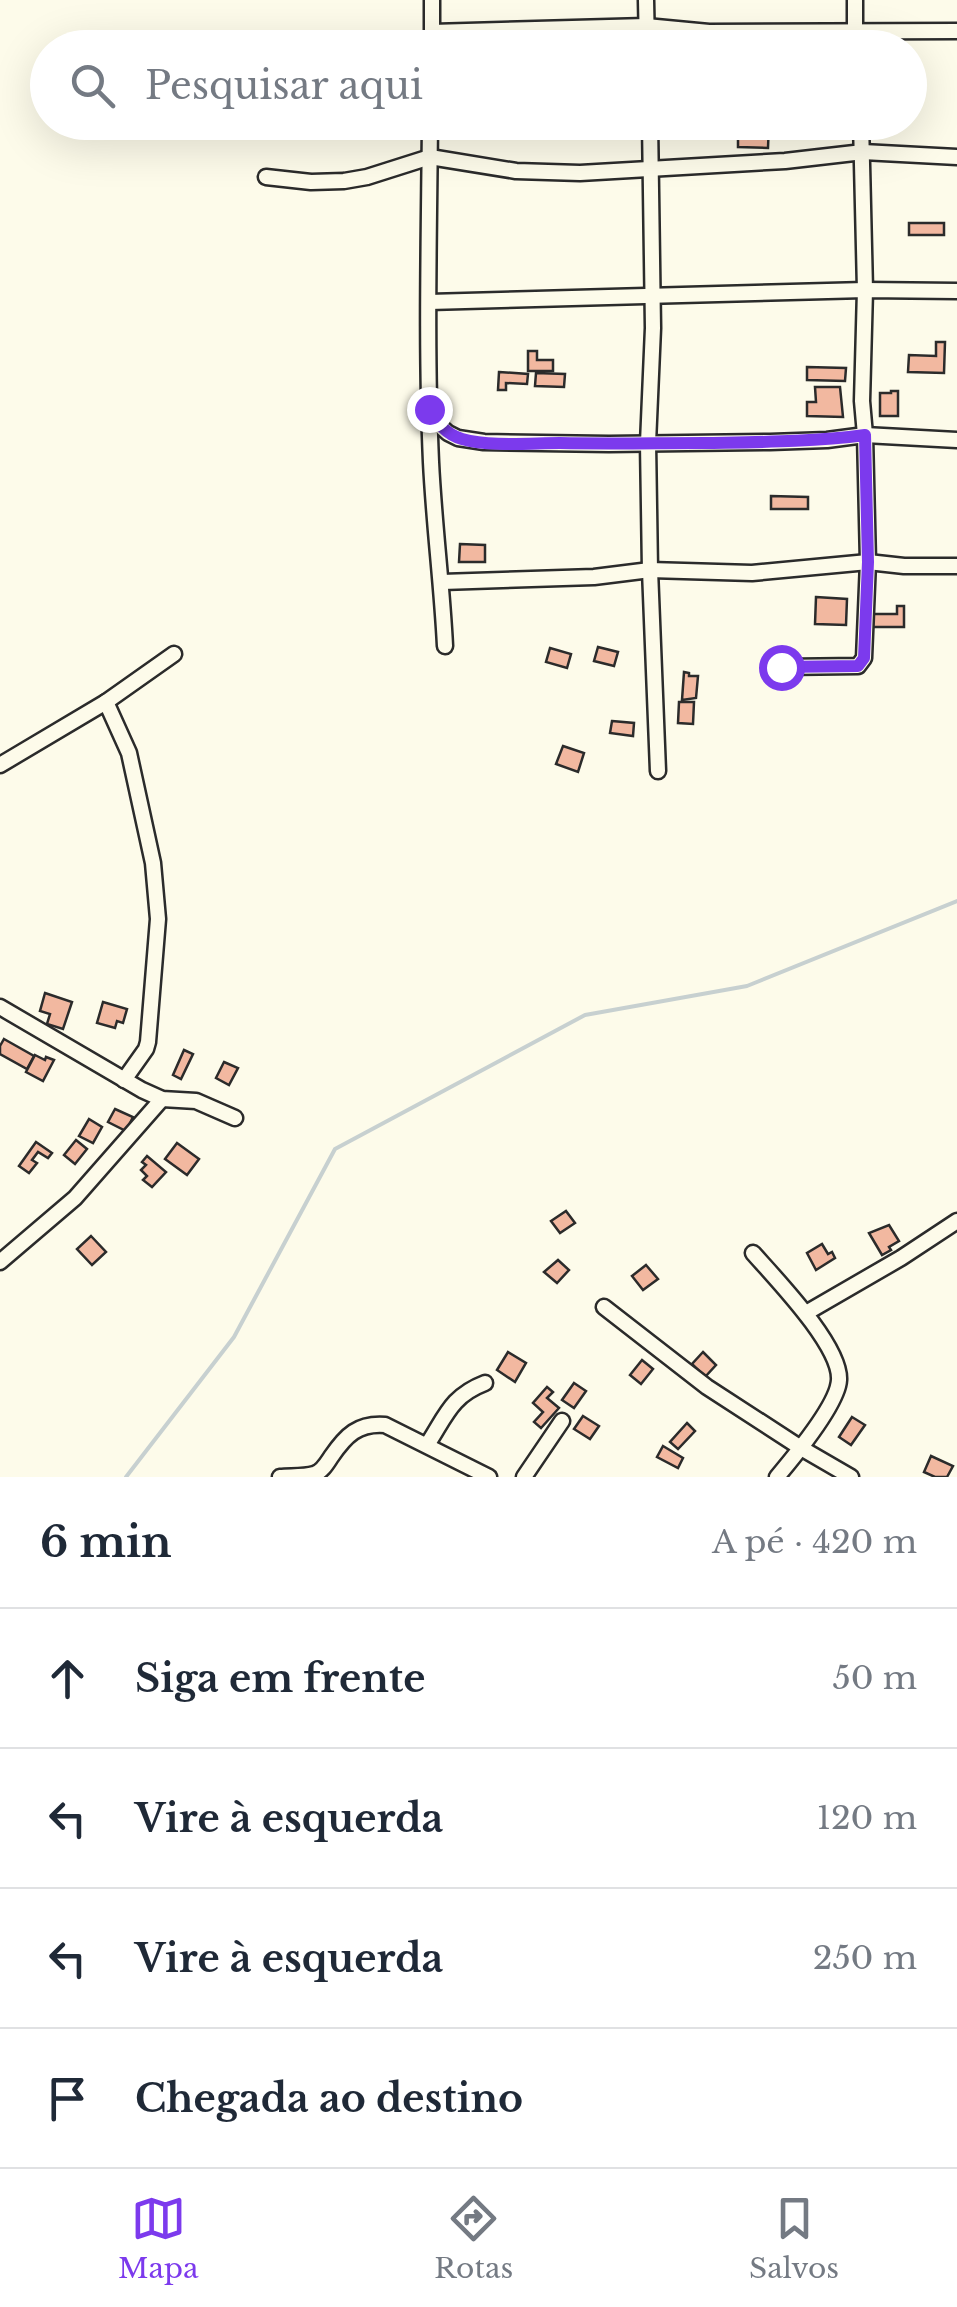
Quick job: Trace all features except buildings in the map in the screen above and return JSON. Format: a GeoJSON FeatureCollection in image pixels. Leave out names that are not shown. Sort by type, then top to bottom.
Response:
{"type":"FeatureCollection","features":[{"type":"Feature","properties":{"kind":"street"},"geometry":{"type":"LineString","coordinates":[[432,0],[432,30]]}},
{"type":"Feature","properties":{"kind":"street"},"geometry":{"type":"LineString","coordinates":[[646,0],[646,30]]}},
{"type":"Feature","properties":{"kind":"street"},"geometry":{"type":"LineString","coordinates":[[854,30],[855,0]]}},
{"type":"Feature","properties":{"kind":"street"},"geometry":{"type":"LineString","coordinates":[[585,30],[646,26],[688,30]]}},
{"type":"Feature","properties":{"kind":"street"},"geometry":{"type":"LineString","coordinates":[[927,34],[957,31]]}},
{"type":"Feature","properties":{"kind":"street"},"geometry":{"type":"LineString","coordinates":[[430,140],[429,409],[445,646]]}},
{"type":"Feature","properties":{"kind":"street"},"geometry":{"type":"LineString","coordinates":[[651,140],[648,443],[658,771]]}},
{"type":"Feature","properties":{"kind":"street"},"geometry":{"type":"LineString","coordinates":[[781,667],[858,666],[864,658],[868,562],[862,402],[862,140]]}},
{"type":"Feature","properties":{"kind":"street"},"geometry":{"type":"LineString","coordinates":[[266,177],[344,181],[430,157],[516,171],[580,173],[785,161],[863,152],[957,157]]}},
{"type":"Feature","properties":{"kind":"street"},"geometry":{"type":"LineString","coordinates":[[429,302],[865,290],[957,292]]}},
{"type":"Feature","properties":{"kind":"street"},"geometry":{"type":"LineString","coordinates":[[429,409],[448,433],[468,440],[648,443],[826,440],[865,435],[957,440]]}},
{"type":"Feature","properties":{"kind":"street"},"geometry":{"type":"LineString","coordinates":[[442,582],[594,577],[650,570],[752,572],[868,562],[957,566]]}},
{"type":"Feature","properties":{"kind":"street"},"geometry":{"type":"LineString","coordinates":[[0,765],[106,702],[174,654]]}},
{"type":"Feature","properties":{"kind":"street"},"geometry":{"type":"LineString","coordinates":[[106,702],[134,771],[153,863],[158,919],[148,1042],[124,1080]]}},
{"type":"Feature","properties":{"kind":"street"},"geometry":{"type":"LineString","coordinates":[[0,1007],[162,1099],[196,1101],[235,1118]]}},
{"type":"Feature","properties":{"kind":"street"},"geometry":{"type":"LineString","coordinates":[[0,1262],[75,1198],[162,1099]]}},
{"type":"Feature","properties":{"kind":"street"},"geometry":{"type":"LineString","coordinates":[[806,1313],[957,1221]]}},
{"type":"Feature","properties":{"kind":"street"},"geometry":{"type":"LineString","coordinates":[[753,1253],[806,1313],[837,1364],[840,1378],[837,1392],[777,1477]]}},
{"type":"Feature","properties":{"kind":"street"},"geometry":{"type":"LineString","coordinates":[[604,1308],[707,1386],[850,1477]]}},
{"type":"Feature","properties":{"kind":"street"},"geometry":{"type":"LineString","coordinates":[[427,1445],[456,1399],[466,1390],[485,1383]]}},
{"type":"Feature","properties":{"kind":"street"},"geometry":{"type":"LineString","coordinates":[[524,1477],[562,1421]]}},
{"type":"Feature","properties":{"kind":"street"},"geometry":{"type":"LineString","coordinates":[[280,1477],[314,1474],[324,1468],[350,1431],[363,1425],[385,1424],[488,1477]]}},
{"type":"Feature","properties":{"kind":"waterway"},"geometry":{"type":"LineString","coordinates":[[126,1477],[234,1337],[335,1149],[585,1015],[747,986],[957,901]]}},
{"type":"Feature","properties":{"kind":"route"},"geometry":{"type":"LineString","coordinates":[[429,409],[448,433],[484,442],[770,442],[865,435],[868,562],[864,658],[858,666],[845,668],[781,667]]}}]}
